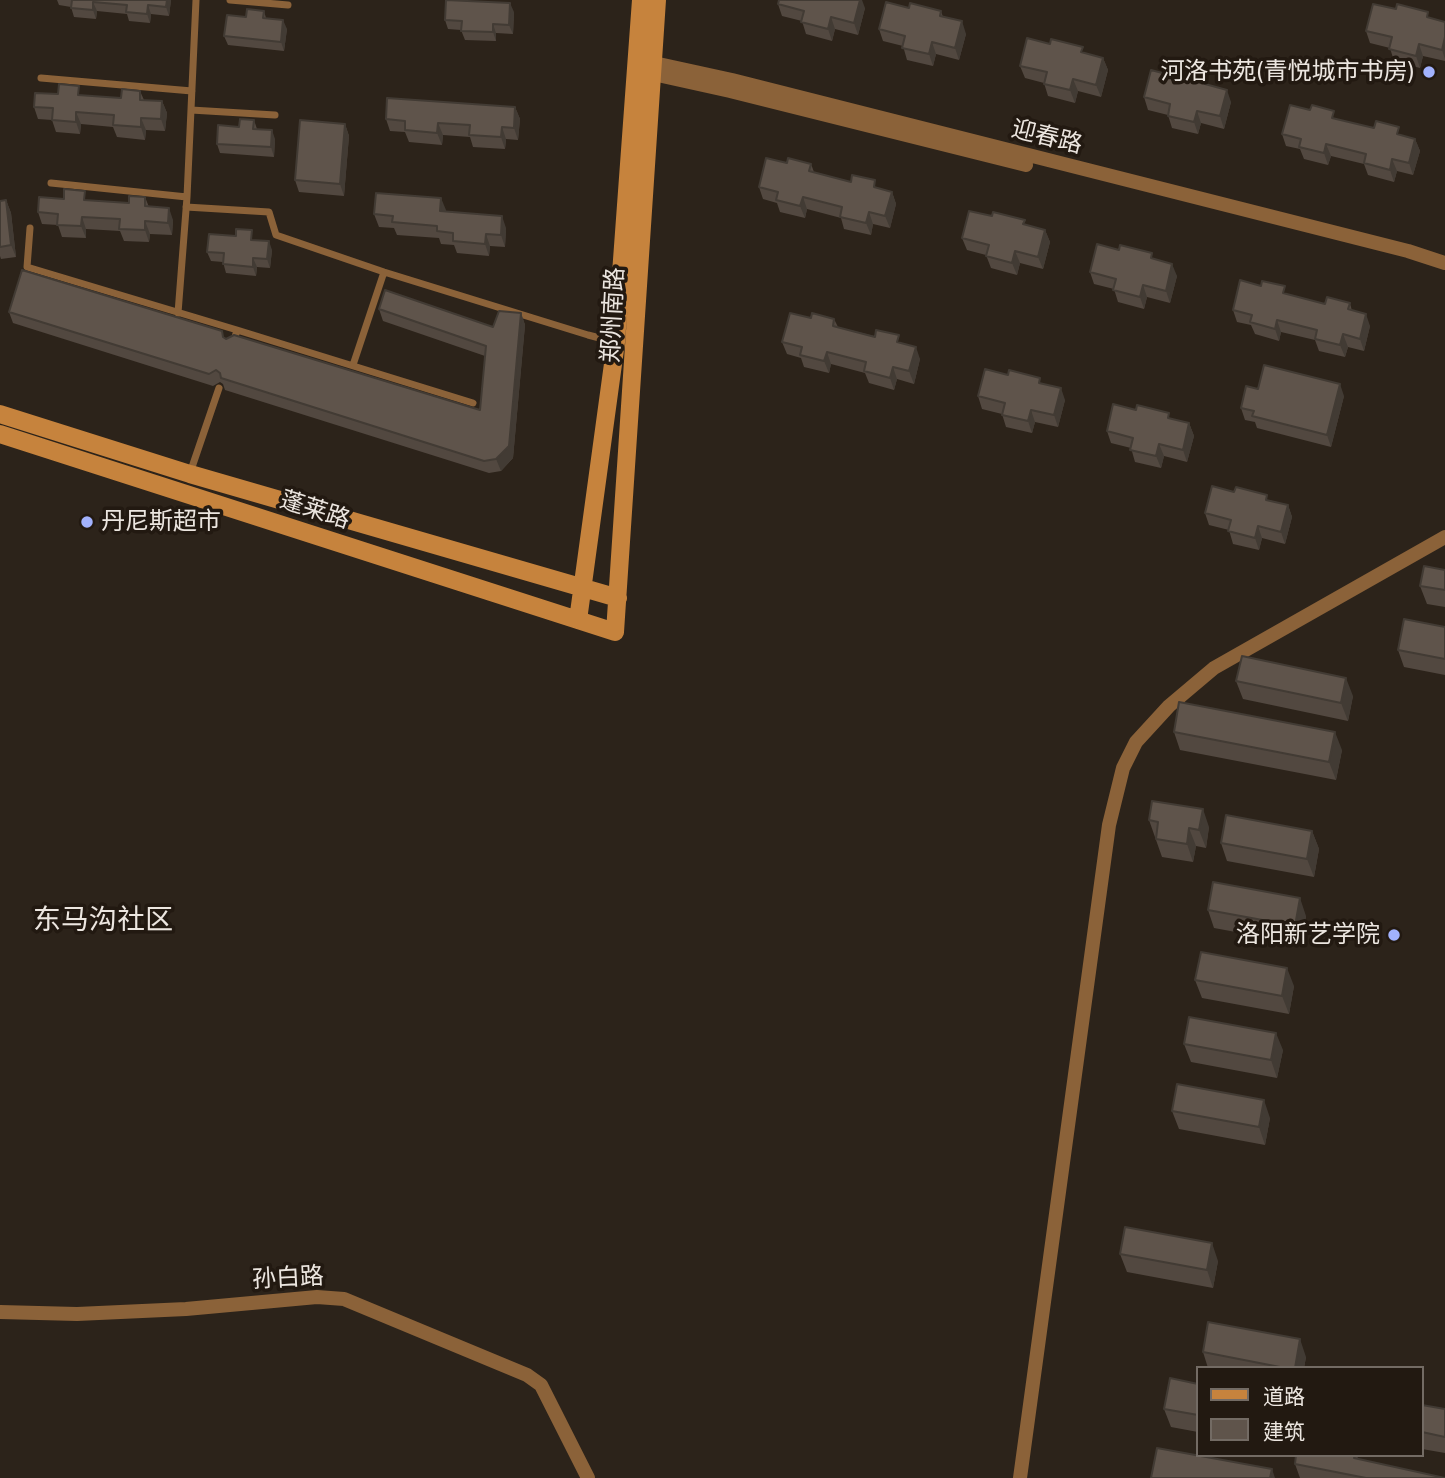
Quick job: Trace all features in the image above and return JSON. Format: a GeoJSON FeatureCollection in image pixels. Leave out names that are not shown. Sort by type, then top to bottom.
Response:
{"type":"FeatureCollection","features":[{"type":"Feature","properties":{"kind":"main road","name":"郑州南路"},"geometry":{"type":"LineString","coordinates":[[615,632],[644,66],[641,0]]}},
{"type":"Feature","properties":{"kind":"main road","name":"郑州南路"},"geometry":{"type":"LineString","coordinates":[[578,620],[616,342],[644,66],[657,0]]}},
{"type":"Feature","properties":{"kind":"main road","name":"蓬莱路"},"geometry":{"type":"LineString","coordinates":[[0,414],[190,474],[618,598]]}},
{"type":"Feature","properties":{"kind":"main road","name":"蓬莱路"},"geometry":{"type":"LineString","coordinates":[[0,434],[615,632]]}},
{"type":"Feature","properties":{"kind":"street","name":"迎春路"},"geometry":{"type":"LineString","coordinates":[[644,66],[701,78],[1379,253],[1445,266]]}},
{"type":"Feature","properties":{"kind":"street"},"geometry":{"type":"LineString","coordinates":[[1020,1478],[1109,825],[1123,768],[1136,742],[1169,706],[1214,668],[1445,537]]}},
{"type":"Feature","properties":{"kind":"street","name":"孙白路"},"geometry":{"type":"LineString","coordinates":[[0,1312],[77,1314],[186,1309],[317,1297],[344,1299],[527,1375],[541,1385],[588,1478]]}},
{"type":"Feature","properties":{"kind":"lane"},"geometry":{"type":"LineString","coordinates":[[178,313],[187,197],[196,0]]}},
{"type":"Feature","properties":{"kind":"lane"},"geometry":{"type":"LineString","coordinates":[[230,0],[288,5]]}},
{"type":"Feature","properties":{"kind":"lane"},"geometry":{"type":"LineString","coordinates":[[41,78],[192,91]]}},
{"type":"Feature","properties":{"kind":"lane"},"geometry":{"type":"LineString","coordinates":[[191,110],[275,115]]}},
{"type":"Feature","properties":{"kind":"lane"},"geometry":{"type":"LineString","coordinates":[[51,183],[187,197]]}},
{"type":"Feature","properties":{"kind":"lane"},"geometry":{"type":"LineString","coordinates":[[186,207],[269,212],[276,235],[384,272],[616,342]]}},
{"type":"Feature","properties":{"kind":"lane"},"geometry":{"type":"LineString","coordinates":[[30,228],[27,267],[473,403]]}},
{"type":"Feature","properties":{"kind":"lane"},"geometry":{"type":"LineString","coordinates":[[353,365],[384,272]]}},
{"type":"Feature","properties":{"kind":"lane"},"geometry":{"type":"LineString","coordinates":[[232,345],[236,330]]}},
{"type":"Feature","properties":{"kind":"lane"},"geometry":{"type":"LineString","coordinates":[[190,474],[219,388]]}},
{"type":"Feature","properties":{"kind":"building"},"geometry":{"type":"Polygon","coordinates":[[[72,0],[167,0],[166,7],[148,5],[147,14],[126,12],[127,5],[93,2],[93,10],[71,8],[72,0]]]}},
{"type":"Feature","properties":{"kind":"building"},"geometry":{"type":"Polygon","coordinates":[[[446,0],[510,3],[509,25],[493,24],[493,32],[461,31],[462,21],[445,20],[446,0]]]}},
{"type":"Feature","properties":{"kind":"building"},"geometry":{"type":"Polygon","coordinates":[[[779,0],[860,0],[854,23],[831,17],[828,29],[801,22],[804,11],[778,4],[779,0]]]}},
{"type":"Feature","properties":{"kind":"building"},"geometry":{"type":"Polygon","coordinates":[[[886,2],[909,8],[910,3],[941,11],[940,16],[962,21],[955,48],[932,42],[929,54],[902,48],[905,36],[879,29],[886,2]]]}},
{"type":"Feature","properties":{"kind":"building"},"geometry":{"type":"Polygon","coordinates":[[[1373,4],[1396,9],[1397,4],[1428,12],[1427,17],[1445,22],[1442,50],[1419,44],[1416,56],[1389,49],[1392,37],[1366,31],[1373,4]]]}},
{"type":"Feature","properties":{"kind":"building"},"geometry":{"type":"Polygon","coordinates":[[[247,9],[264,11],[263,18],[283,20],[281,42],[224,36],[227,15],[246,17],[247,9]]]}},
{"type":"Feature","properties":{"kind":"building"},"geometry":{"type":"Polygon","coordinates":[[[1027,38],[1050,44],[1051,39],[1083,47],[1081,52],[1103,58],[1096,85],[1073,79],[1070,90],[1044,84],[1047,72],[1020,66],[1027,38]]]}},
{"type":"Feature","properties":{"kind":"building"},"geometry":{"type":"Polygon","coordinates":[[[1151,70],[1174,76],[1175,71],[1206,79],[1205,84],[1227,90],[1220,116],[1197,111],[1194,122],[1168,116],[1170,104],[1144,97],[1151,70]]]}},
{"type":"Feature","properties":{"kind":"building"},"geometry":{"type":"Polygon","coordinates":[[[59,84],[79,86],[78,95],[121,98],[122,89],[140,91],[140,100],[162,101],[161,119],[141,118],[141,127],[113,125],[114,115],[76,112],[76,122],[52,120],[53,108],[34,107],[35,93],[58,94],[59,84]]]}},
{"type":"Feature","properties":{"kind":"building"},"geometry":{"type":"Polygon","coordinates":[[[387,98],[515,107],[514,128],[502,127],[501,137],[469,135],[470,125],[438,123],[437,133],[405,130],[405,121],[386,119],[387,98]]]}},
{"type":"Feature","properties":{"kind":"building"},"geometry":{"type":"Polygon","coordinates":[[[1290,105],[1310,110],[1312,105],[1334,111],[1332,118],[1374,128],[1376,121],[1399,127],[1397,134],[1415,139],[1409,163],[1392,159],[1390,170],[1364,163],[1366,154],[1326,144],[1324,153],[1299,147],[1301,139],[1282,134],[1290,105]]]}},
{"type":"Feature","properties":{"kind":"building"},"geometry":{"type":"Polygon","coordinates":[[[240,119],[254,120],[253,129],[272,130],[271,147],[217,144],[218,125],[239,127],[240,119]]]}},
{"type":"Feature","properties":{"kind":"building"},"geometry":{"type":"Polygon","coordinates":[[[300,120],[345,124],[340,184],[295,180],[300,120]]]}},
{"type":"Feature","properties":{"kind":"building"},"geometry":{"type":"Polygon","coordinates":[[[766,158],[787,163],[788,158],[811,164],[809,171],[851,182],[852,175],[875,180],[874,187],[892,192],[885,216],[869,212],[866,223],[840,217],[842,207],[803,197],[800,206],[776,200],[778,192],[759,187],[766,158]]]}},
{"type":"Feature","properties":{"kind":"building"},"geometry":{"type":"Polygon","coordinates":[[[64,189],[85,191],[84,200],[129,203],[129,196],[145,197],[145,206],[169,208],[168,223],[145,221],[145,230],[119,229],[120,219],[82,217],[81,226],[57,225],[58,214],[38,212],[39,197],[64,199],[64,189]]]}},
{"type":"Feature","properties":{"kind":"building"},"geometry":{"type":"Polygon","coordinates":[[[376,193],[441,198],[440,211],[502,216],[501,235],[486,234],[485,244],[453,241],[453,233],[437,231],[437,226],[392,222],[393,216],[374,214],[376,193]]]}},
{"type":"Feature","properties":{"kind":"building"},"geometry":{"type":"Polygon","coordinates":[[[6,200],[11,245],[0,247],[0,201],[6,200]]]}},
{"type":"Feature","properties":{"kind":"building"},"geometry":{"type":"Polygon","coordinates":[[[969,211],[992,216],[993,212],[1025,220],[1023,224],[1045,230],[1038,257],[1015,251],[1012,263],[986,256],[989,245],[962,238],[969,211]]]}},
{"type":"Feature","properties":{"kind":"building"},"geometry":{"type":"Polygon","coordinates":[[[236,229],[252,230],[251,240],[269,241],[267,259],[253,258],[253,267],[223,264],[224,253],[207,252],[209,234],[236,236],[236,229]]]}},
{"type":"Feature","properties":{"kind":"building"},"geometry":{"type":"Polygon","coordinates":[[[1097,244],[1119,250],[1120,245],[1152,253],[1151,258],[1172,264],[1166,291],[1143,285],[1140,297],[1113,290],[1116,279],[1090,272],[1097,244]]]}},
{"type":"Feature","properties":{"kind":"building"},"geometry":{"type":"Polygon","coordinates":[[[22,270],[222,331],[226,339],[234,335],[480,410],[486,346],[379,309],[385,290],[493,327],[499,311],[521,313],[509,446],[496,459],[484,461],[221,378],[216,370],[209,374],[9,312],[22,270]]]}},
{"type":"Feature","properties":{"kind":"building"},"geometry":{"type":"Polygon","coordinates":[[[1240,280],[1261,286],[1262,281],[1285,286],[1283,293],[1325,304],[1327,297],[1350,303],[1348,309],[1366,314],[1360,339],[1343,334],[1340,345],[1315,339],[1317,330],[1277,320],[1275,329],[1250,322],[1252,315],[1233,310],[1240,280]]]}},
{"type":"Feature","properties":{"kind":"building"},"geometry":{"type":"Polygon","coordinates":[[[790,313],[811,318],[812,313],[834,319],[833,326],[875,337],[876,330],[899,335],[897,342],[916,347],[909,371],[893,367],[890,378],[864,371],[866,362],[827,352],[824,361],[800,355],[802,347],[782,342],[790,313]]]}},
{"type":"Feature","properties":{"kind":"building"},"geometry":{"type":"Polygon","coordinates":[[[1264,365],[1340,384],[1327,435],[1252,416],[1254,411],[1241,408],[1246,386],[1258,389],[1264,365]]]}},
{"type":"Feature","properties":{"kind":"building"},"geometry":{"type":"Polygon","coordinates":[[[985,369],[1008,375],[1009,370],[1040,378],[1039,383],[1061,388],[1054,415],[1031,410],[1028,421],[1002,415],[1005,403],[978,396],[985,369]]]}},
{"type":"Feature","properties":{"kind":"building"},"geometry":{"type":"Polygon","coordinates":[[[1113,404],[1136,410],[1137,405],[1169,413],[1168,418],[1189,423],[1183,450],[1159,444],[1156,456],[1130,450],[1133,438],[1107,431],[1113,404]]]}},
{"type":"Feature","properties":{"kind":"building"},"geometry":{"type":"Polygon","coordinates":[[[1212,486],[1234,492],[1236,487],[1267,495],[1266,500],[1288,505],[1281,532],[1258,526],[1255,538],[1228,531],[1231,520],[1205,513],[1212,486]]]}},
{"type":"Feature","properties":{"kind":"building"},"geometry":{"type":"Polygon","coordinates":[[[1424,566],[1445,570],[1445,590],[1420,586],[1424,566]]]}},
{"type":"Feature","properties":{"kind":"building"},"geometry":{"type":"Polygon","coordinates":[[[1404,619],[1445,627],[1445,659],[1398,650],[1404,619]]]}},
{"type":"Feature","properties":{"kind":"building"},"geometry":{"type":"Polygon","coordinates":[[[1242,656],[1346,678],[1341,703],[1236,681],[1242,656]]]}},
{"type":"Feature","properties":{"kind":"building"},"geometry":{"type":"Polygon","coordinates":[[[1179,702],[1335,732],[1329,762],[1174,732],[1179,702]]]}},
{"type":"Feature","properties":{"kind":"building"},"geometry":{"type":"Polygon","coordinates":[[[1152,801],[1203,809],[1199,830],[1189,828],[1187,844],[1156,839],[1158,822],[1149,820],[1152,801]]]}},
{"type":"Feature","properties":{"kind":"building"},"geometry":{"type":"Polygon","coordinates":[[[1226,815],[1312,831],[1307,859],[1221,843],[1226,815]]]}},
{"type":"Feature","properties":{"kind":"building"},"geometry":{"type":"Polygon","coordinates":[[[1213,882],[1300,898],[1295,926],[1208,910],[1213,882]]]}},
{"type":"Feature","properties":{"kind":"building"},"geometry":{"type":"Polygon","coordinates":[[[1201,952],[1287,968],[1282,996],[1195,980],[1201,952]]]}},
{"type":"Feature","properties":{"kind":"building"},"geometry":{"type":"Polygon","coordinates":[[[1189,1017],[1276,1033],[1271,1060],[1184,1044],[1189,1017]]]}},
{"type":"Feature","properties":{"kind":"building"},"geometry":{"type":"Polygon","coordinates":[[[1177,1084],[1264,1100],[1259,1127],[1172,1111],[1177,1084]]]}},
{"type":"Feature","properties":{"kind":"building"},"geometry":{"type":"Polygon","coordinates":[[[1125,1227],[1212,1243],[1207,1270],[1120,1254],[1125,1227]]]}},
{"type":"Feature","properties":{"kind":"building"},"geometry":{"type":"Polygon","coordinates":[[[1208,1322],[1300,1339],[1295,1366],[1275,1366],[1203,1352],[1208,1322]]]}},
{"type":"Feature","properties":{"kind":"building"},"geometry":{"type":"Polygon","coordinates":[[[1170,1378],[1196,1384],[1196,1415],[1164,1409],[1170,1378]]]}},
{"type":"Feature","properties":{"kind":"building"},"geometry":{"type":"Polygon","coordinates":[[[1424,1405],[1445,1409],[1445,1437],[1424,1432],[1424,1405]]]}},
{"type":"Feature","properties":{"kind":"building"},"geometry":{"type":"Polygon","coordinates":[[[1157,1448],[1272,1469],[1270,1478],[1151,1478],[1157,1448]]]}},
{"type":"Feature","properties":{"kind":"building"},"geometry":{"type":"Polygon","coordinates":[[[1296,1457],[1354,1457],[1445,1478],[1366,1478],[1295,1464],[1296,1457]]]}},
{"type":"Feature","properties":{"kind":"place","name":"河洛书苑(青悦城市书房)"},"geometry":{"type":"Point","coordinates":[1429,72]}},
{"type":"Feature","properties":{"kind":"place","name":"丹尼斯超市"},"geometry":{"type":"Point","coordinates":[87,522]}},
{"type":"Feature","properties":{"kind":"place","name":"洛阳新艺学院"},"geometry":{"type":"Point","coordinates":[1394,935]}},
{"type":"Feature","properties":{"kind":"district","name":"东马沟社区"},"geometry":{"type":"Point","coordinates":[103,920]}}]}
